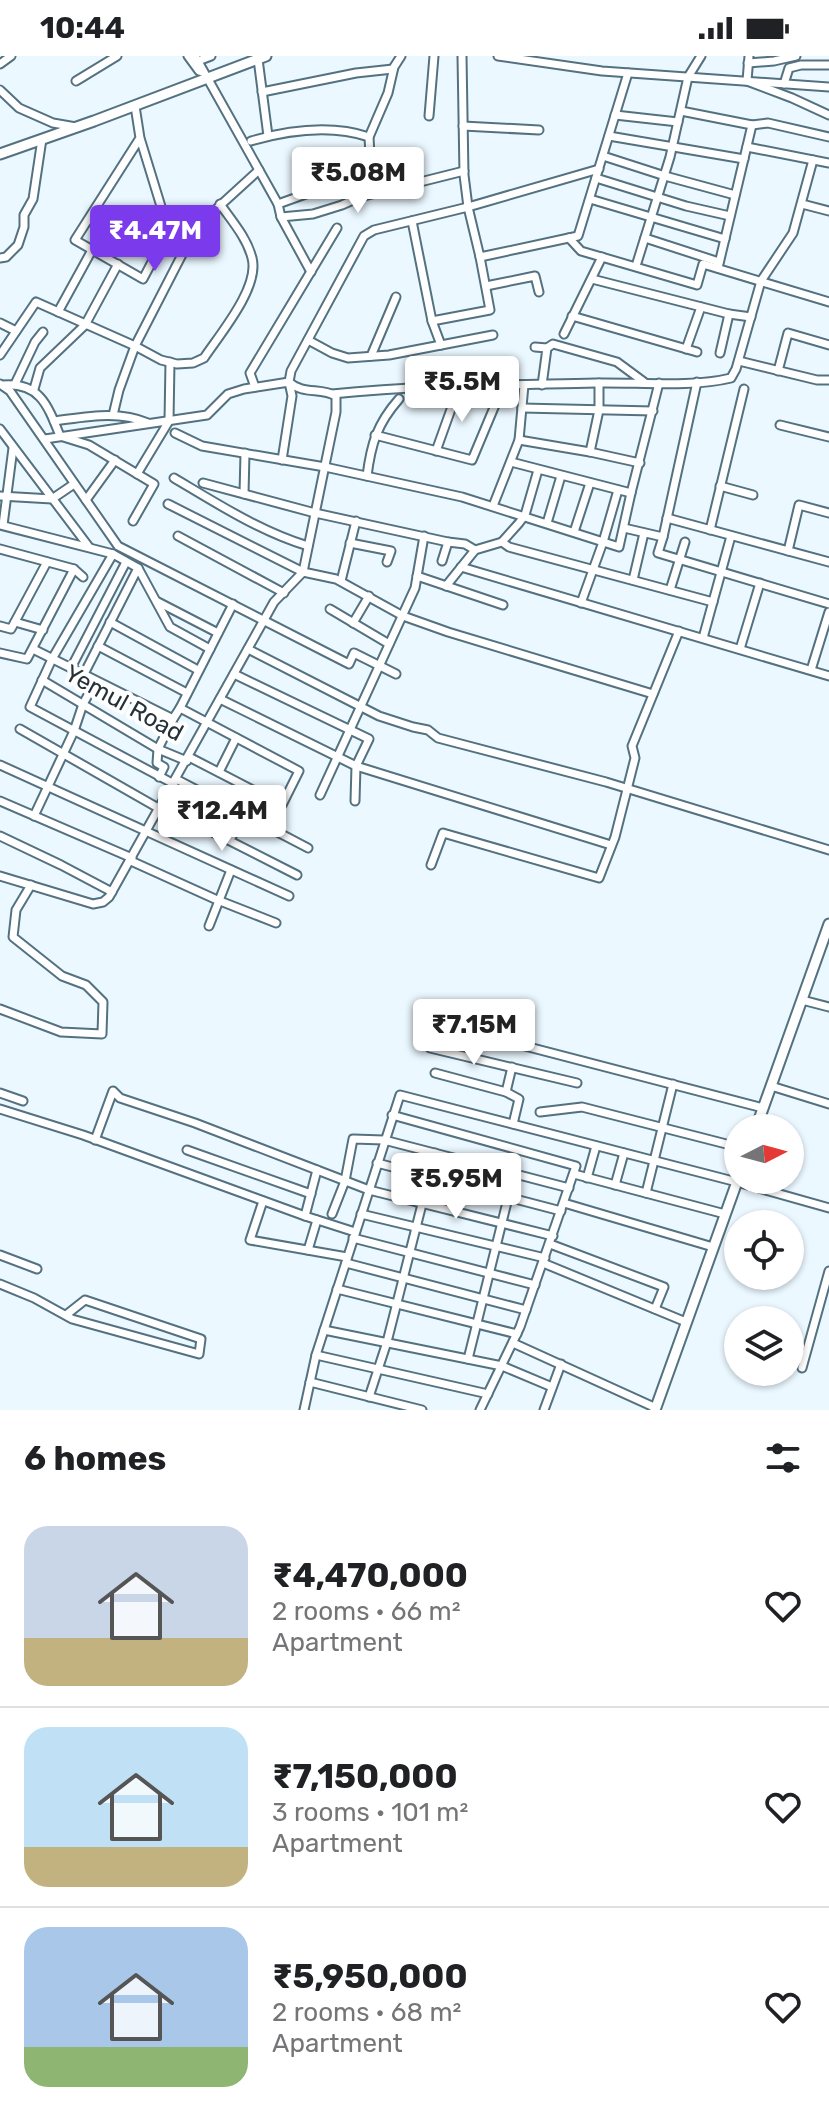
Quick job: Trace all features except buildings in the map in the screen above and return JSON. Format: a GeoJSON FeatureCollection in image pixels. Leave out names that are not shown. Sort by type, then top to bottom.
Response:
{"type":"FeatureCollection","features":[{"type":"Feature","properties":{"kind":"main road"},"geometry":{"type":"LineString","coordinates":[[0,154],[262,58]]}},
{"type":"Feature","properties":{"kind":"main road"},"geometry":{"type":"LineString","coordinates":[[761,1114],[829,924]]}},
{"type":"Feature","properties":{"kind":"main road"},"geometry":{"type":"LineString","coordinates":[[655,1409],[724,1217]]}},
{"type":"Feature","properties":{"kind":"street"},"geometry":{"type":"LineString","coordinates":[[0,64],[11,56]]}},
{"type":"Feature","properties":{"kind":"street"},"geometry":{"type":"LineString","coordinates":[[76,81],[117,56]]}},
{"type":"Feature","properties":{"kind":"street"},"geometry":{"type":"LineString","coordinates":[[188,56],[206,76]]}},
{"type":"Feature","properties":{"kind":"street"},"geometry":{"type":"LineString","coordinates":[[211,56],[197,58],[278,204],[281,217],[311,272]]}},
{"type":"Feature","properties":{"kind":"street"},"geometry":{"type":"LineString","coordinates":[[278,204],[317,190],[370,156],[369,137],[388,93],[393,69],[401,56]]}},
{"type":"Feature","properties":{"kind":"street"},"geometry":{"type":"LineString","coordinates":[[429,116],[434,56]]}},
{"type":"Feature","properties":{"kind":"street"},"geometry":{"type":"LineString","coordinates":[[432,321],[490,310],[468,207],[464,171],[462,56]]}},
{"type":"Feature","properties":{"kind":"street"},"geometry":{"type":"LineString","coordinates":[[498,56],[544,59],[628,73],[829,87]]}},
{"type":"Feature","properties":{"kind":"street"},"geometry":{"type":"LineString","coordinates":[[636,266],[673,147],[688,77],[701,56]]}},
{"type":"Feature","properties":{"kind":"street"},"geometry":{"type":"LineString","coordinates":[[747,81],[749,60],[774,61],[796,56]]}},
{"type":"Feature","properties":{"kind":"street"},"geometry":{"type":"LineString","coordinates":[[262,58],[262,92],[268,136]]}},
{"type":"Feature","properties":{"kind":"street"},"geometry":{"type":"LineString","coordinates":[[784,84],[789,68],[829,65]]}},
{"type":"Feature","properties":{"kind":"street"},"geometry":{"type":"LineString","coordinates":[[262,92],[356,73],[393,69]]}},
{"type":"Feature","properties":{"kind":"street"},"geometry":{"type":"LineString","coordinates":[[480,257],[578,236],[628,73]]}},
{"type":"Feature","properties":{"kind":"street"},"geometry":{"type":"LineString","coordinates":[[747,81],[829,115]]}},
{"type":"Feature","properties":{"kind":"street"},"geometry":{"type":"LineString","coordinates":[[0,90],[19,108],[53,123],[78,127]]}},
{"type":"Feature","properties":{"kind":"street"},"geometry":{"type":"LineString","coordinates":[[135,106],[140,138],[167,226],[166,235],[143,279],[75,240],[140,138]]}},
{"type":"Feature","properties":{"kind":"street"},"geometry":{"type":"LineString","coordinates":[[681,111],[752,125],[768,123],[829,137]]}},
{"type":"Feature","properties":{"kind":"street"},"geometry":{"type":"LineString","coordinates":[[615,115],[678,122]]}},
{"type":"Feature","properties":{"kind":"street"},"geometry":{"type":"LineString","coordinates":[[718,265],[752,125]]}},
{"type":"Feature","properties":{"kind":"street"},"geometry":{"type":"LineString","coordinates":[[463,126],[539,130]]}},
{"type":"Feature","properties":{"kind":"street"},"geometry":{"type":"LineString","coordinates":[[251,141],[290,131],[319,130],[369,137]]}},
{"type":"Feature","properties":{"kind":"street"},"geometry":{"type":"LineString","coordinates":[[609,136],[744,159]]}},
{"type":"Feature","properties":{"kind":"street"},"geometry":{"type":"LineString","coordinates":[[0,258],[6,257],[18,245],[24,215],[33,199],[42,139]]}},
{"type":"Feature","properties":{"kind":"street"},"geometry":{"type":"LineString","coordinates":[[747,147],[829,163]]}},
{"type":"Feature","properties":{"kind":"street"},"geometry":{"type":"LineString","coordinates":[[603,156],[735,195]]}},
{"type":"Feature","properties":{"kind":"street"},"geometry":{"type":"LineString","coordinates":[[45,439],[207,415],[228,394],[289,382],[297,389],[332,394],[459,387],[697,382],[731,378],[739,361],[761,281],[793,233],[813,160]]}},
{"type":"Feature","properties":{"kind":"street"},"geometry":{"type":"LineString","coordinates":[[282,460],[292,396],[289,382],[291,371],[364,236],[374,230],[599,169]]}},
{"type":"Feature","properties":{"kind":"street"},"geometry":{"type":"LineString","coordinates":[[113,415],[135,346],[189,241],[202,222],[259,170]]}},
{"type":"Feature","properties":{"kind":"street"},"geometry":{"type":"LineString","coordinates":[[281,217],[313,214],[360,197],[464,171]]}},
{"type":"Feature","properties":{"kind":"street"},"geometry":{"type":"LineString","coordinates":[[596,178],[730,216]]}},
{"type":"Feature","properties":{"kind":"street"},"geometry":{"type":"LineString","coordinates":[[590,199],[725,239]]}},
{"type":"Feature","properties":{"kind":"street"},"geometry":{"type":"LineString","coordinates":[[0,355],[36,302],[161,360],[177,364],[193,363],[204,358],[249,290],[254,274],[253,259],[244,238],[220,204]]}},
{"type":"Feature","properties":{"kind":"street"},"geometry":{"type":"LineString","coordinates":[[802,204],[829,211]]}},
{"type":"Feature","properties":{"kind":"street"},"geometry":{"type":"LineString","coordinates":[[92,215],[132,243]]}},
{"type":"Feature","properties":{"kind":"street"},"geometry":{"type":"LineString","coordinates":[[412,221],[432,321],[441,345]]}},
{"type":"Feature","properties":{"kind":"street"},"geometry":{"type":"LineString","coordinates":[[255,387],[250,373],[337,228]]}},
{"type":"Feature","properties":{"kind":"street"},"geometry":{"type":"LineString","coordinates":[[569,238],[581,251],[697,285],[703,264],[718,265]]}},
{"type":"Feature","properties":{"kind":"street"},"geometry":{"type":"LineString","coordinates":[[645,238],[761,281],[829,302]]}},
{"type":"Feature","properties":{"kind":"street"},"geometry":{"type":"LineString","coordinates":[[58,312],[92,250]]}},
{"type":"Feature","properties":{"kind":"street"},"geometry":{"type":"LineString","coordinates":[[564,334],[602,257]]}},
{"type":"Feature","properties":{"kind":"street"},"geometry":{"type":"LineString","coordinates":[[34,389],[40,368],[85,325],[118,264]]}},
{"type":"Feature","properties":{"kind":"street"},"geometry":{"type":"LineString","coordinates":[[486,286],[535,276],[539,292]]}},
{"type":"Feature","properties":{"kind":"street"},"geometry":{"type":"LineString","coordinates":[[592,279],[751,317]]}},
{"type":"Feature","properties":{"kind":"street"},"geometry":{"type":"LineString","coordinates":[[371,356],[396,297]]}},
{"type":"Feature","properties":{"kind":"street"},"geometry":{"type":"LineString","coordinates":[[686,349],[701,307]]}},
{"type":"Feature","properties":{"kind":"street"},"geometry":{"type":"LineString","coordinates":[[720,353],[729,314]]}},
{"type":"Feature","properties":{"kind":"street"},"geometry":{"type":"LineString","coordinates":[[572,316],[697,352]]}},
{"type":"Feature","properties":{"kind":"street"},"geometry":{"type":"LineString","coordinates":[[0,323],[16,331]]}},
{"type":"Feature","properties":{"kind":"street"},"geometry":{"type":"LineString","coordinates":[[16,381],[43,332]]}},
{"type":"Feature","properties":{"kind":"street"},"geometry":{"type":"LineString","coordinates":[[778,371],[788,333],[829,345]]}},
{"type":"Feature","properties":{"kind":"street"},"geometry":{"type":"LineString","coordinates":[[308,340],[348,358],[493,335]]}},
{"type":"Feature","properties":{"kind":"street"},"geometry":{"type":"LineString","coordinates":[[535,347],[547,348],[553,344],[617,362],[646,383]]}},
{"type":"Feature","properties":{"kind":"street"},"geometry":{"type":"LineString","coordinates":[[542,385],[547,348]]}},
{"type":"Feature","properties":{"kind":"street"},"geometry":{"type":"LineString","coordinates":[[739,361],[817,380],[829,380]]}},
{"type":"Feature","properties":{"kind":"street"},"geometry":{"type":"LineString","coordinates":[[137,474],[169,421],[170,362]]}},
{"type":"Feature","properties":{"kind":"street"},"geometry":{"type":"LineString","coordinates":[[1,384],[16,381],[34,389],[50,411],[60,436]]}},
{"type":"Feature","properties":{"kind":"street"},"geometry":{"type":"LineString","coordinates":[[697,382],[658,553],[829,604]]}},
{"type":"Feature","properties":{"kind":"street"},"geometry":{"type":"LineString","coordinates":[[590,452],[599,410],[599,383]]}},
{"type":"Feature","properties":{"kind":"street"},"geometry":{"type":"LineString","coordinates":[[175,433],[202,446],[325,467],[462,497],[619,547],[659,383]]}},
{"type":"Feature","properties":{"kind":"street"},"geometry":{"type":"LineString","coordinates":[[1,384],[10,391],[45,439],[118,546],[349,664],[354,653],[396,674]]}},
{"type":"Feature","properties":{"kind":"street"},"geometry":{"type":"LineString","coordinates":[[493,506],[519,440],[524,385]]}},
{"type":"Feature","properties":{"kind":"street"},"geometry":{"type":"LineString","coordinates":[[375,435],[472,460],[503,386]]}},
{"type":"Feature","properties":{"kind":"street"},"geometry":{"type":"LineString","coordinates":[[436,451],[459,387]]}},
{"type":"Feature","properties":{"kind":"street"},"geometry":{"type":"LineString","coordinates":[[710,530],[744,389]]}},
{"type":"Feature","properties":{"kind":"street"},"geometry":{"type":"LineString","coordinates":[[0,876],[93,904],[103,902],[112,892],[274,602],[303,572],[336,412],[336,396],[332,394]]}},
{"type":"Feature","properties":{"kind":"street"},"geometry":{"type":"LineString","coordinates":[[367,476],[375,435],[387,412],[399,399]]}},
{"type":"Feature","properties":{"kind":"street"},"geometry":{"type":"LineString","coordinates":[[522,408],[653,411]]}},
{"type":"Feature","properties":{"kind":"street"},"geometry":{"type":"LineString","coordinates":[[54,421],[113,415],[132,416],[150,423]]}},
{"type":"Feature","properties":{"kind":"street"},"geometry":{"type":"LineString","coordinates":[[780,425],[829,437]]}},
{"type":"Feature","properties":{"kind":"street"},"geometry":{"type":"LineString","coordinates":[[0,429],[89,547]]}},
{"type":"Feature","properties":{"kind":"street"},"geometry":{"type":"LineString","coordinates":[[60,436],[89,445],[154,484],[133,521]]}},
{"type":"Feature","properties":{"kind":"street"},"geometry":{"type":"LineString","coordinates":[[519,440],[640,463]]}},
{"type":"Feature","properties":{"kind":"street"},"geometry":{"type":"LineString","coordinates":[[13,448],[3,496],[1,525],[113,554],[138,568],[170,627],[210,649]]}},
{"type":"Feature","properties":{"kind":"street"},"geometry":{"type":"LineString","coordinates":[[244,494],[245,453]]}},
{"type":"Feature","properties":{"kind":"street"},"geometry":{"type":"LineString","coordinates":[[86,500],[115,460]]}},
{"type":"Feature","properties":{"kind":"street"},"geometry":{"type":"LineString","coordinates":[[511,462],[631,493]]}},
{"type":"Feature","properties":{"kind":"street"},"geometry":{"type":"LineString","coordinates":[[446,586],[475,550],[502,542],[525,515],[538,470]]}},
{"type":"Feature","properties":{"kind":"street"},"geometry":{"type":"LineString","coordinates":[[547,523],[561,476]]}},
{"type":"Feature","properties":{"kind":"street"},"geometry":{"type":"LineString","coordinates":[[174,478],[241,516],[308,546]]}},
{"type":"Feature","properties":{"kind":"street"},"geometry":{"type":"LineString","coordinates":[[203,483],[315,513],[465,544],[475,550]]}},
{"type":"Feature","properties":{"kind":"street"},"geometry":{"type":"LineString","coordinates":[[574,532],[590,483]]}},
{"type":"Feature","properties":{"kind":"street"},"geometry":{"type":"LineString","coordinates":[[3,496],[52,499],[74,484]]}},
{"type":"Feature","properties":{"kind":"street"},"geometry":{"type":"LineString","coordinates":[[720,486],[753,495]]}},
{"type":"Feature","properties":{"kind":"street"},"geometry":{"type":"LineString","coordinates":[[581,603],[618,490]]}},
{"type":"Feature","properties":{"kind":"street"},"geometry":{"type":"LineString","coordinates":[[168,504],[303,572],[341,581],[403,616],[653,694]]}},
{"type":"Feature","properties":{"kind":"street"},"geometry":{"type":"LineString","coordinates":[[788,551],[799,505],[829,513]]}},
{"type":"Feature","properties":{"kind":"street"},"geometry":{"type":"LineString","coordinates":[[667,518],[829,560]]}},
{"type":"Feature","properties":{"kind":"street"},"geometry":{"type":"LineString","coordinates":[[341,581],[356,521]]}},
{"type":"Feature","properties":{"kind":"street"},"geometry":{"type":"LineString","coordinates":[[624,528],[663,537]]}},
{"type":"Feature","properties":{"kind":"street"},"geometry":{"type":"LineString","coordinates":[[633,580],[644,533]]}},
{"type":"Feature","properties":{"kind":"street"},"geometry":{"type":"LineString","coordinates":[[178,536],[284,593]]}},
{"type":"Feature","properties":{"kind":"street"},"geometry":{"type":"LineString","coordinates":[[320,795],[415,588],[424,536]]}},
{"type":"Feature","properties":{"kind":"street"},"geometry":{"type":"LineString","coordinates":[[703,638],[731,536]]}},
{"type":"Feature","properties":{"kind":"street"},"geometry":{"type":"LineString","coordinates":[[442,561],[448,542]]}},
{"type":"Feature","properties":{"kind":"street"},"geometry":{"type":"LineString","coordinates":[[502,542],[509,547],[713,602]]}},
{"type":"Feature","properties":{"kind":"street"},"geometry":{"type":"LineString","coordinates":[[670,590],[685,542]]}},
{"type":"Feature","properties":{"kind":"street"},"geometry":{"type":"LineString","coordinates":[[350,543],[391,551],[387,562]]}},
{"type":"Feature","properties":{"kind":"street"},"geometry":{"type":"LineString","coordinates":[[1,551],[74,569],[83,577]]}},
{"type":"Feature","properties":{"kind":"street"},"geometry":{"type":"LineString","coordinates":[[113,554],[52,659],[30,707],[159,777],[308,848]]}},
{"type":"Feature","properties":{"kind":"street"},"geometry":{"type":"LineString","coordinates":[[0,626],[11,629],[47,562]]}},
{"type":"Feature","properties":{"kind":"street"},"geometry":{"type":"LineString","coordinates":[[71,668],[126,562]]}},
{"type":"Feature","properties":{"kind":"street"},"geometry":{"type":"LineString","coordinates":[[461,567],[829,676]]}},
{"type":"Feature","properties":{"kind":"street"},"geometry":{"type":"LineString","coordinates":[[84,674],[138,568]]}},
{"type":"Feature","properties":{"kind":"street"},"geometry":{"type":"LineString","coordinates":[[0,653],[27,659],[74,569]]}},
{"type":"Feature","properties":{"kind":"street"},"geometry":{"type":"LineString","coordinates":[[417,576],[503,605]]}},
{"type":"Feature","properties":{"kind":"street"},"geometry":{"type":"LineString","coordinates":[[740,649],[760,583]]}},
{"type":"Feature","properties":{"kind":"street"},"geometry":{"type":"LineString","coordinates":[[353,623],[369,596]]}},
{"type":"Feature","properties":{"kind":"street"},"geometry":{"type":"LineString","coordinates":[[156,601],[218,633]]}},
{"type":"Feature","properties":{"kind":"street"},"geometry":{"type":"LineString","coordinates":[[159,777],[164,767],[157,763],[158,749],[233,604]]}},
{"type":"Feature","properties":{"kind":"street"},"geometry":{"type":"LineString","coordinates":[[330,609],[389,644]]}},
{"type":"Feature","properties":{"kind":"street"},"geometry":{"type":"LineString","coordinates":[[811,670],[829,612]]}},
{"type":"Feature","properties":{"kind":"street"},"geometry":{"type":"LineString","coordinates":[[15,622],[43,630]]}},
{"type":"Feature","properties":{"kind":"street"},"geometry":{"type":"LineString","coordinates":[[110,622],[198,670]]}},
{"type":"Feature","properties":{"kind":"street"},"geometry":{"type":"LineString","coordinates":[[431,865],[443,833],[599,878],[635,758],[632,746],[679,631]]}},
{"type":"Feature","properties":{"kind":"street"},"geometry":{"type":"LineString","coordinates":[[98,646],[187,693]]}},
{"type":"Feature","properties":{"kind":"street"},"geometry":{"type":"LineString","coordinates":[[33,649],[173,719]]}},
{"type":"Feature","properties":{"kind":"street"},"geometry":{"type":"LineString","coordinates":[[248,649],[379,716],[428,730],[438,738],[627,789],[829,850]]}},
{"type":"Feature","properties":{"kind":"street"},"geometry":{"type":"LineString","coordinates":[[234,674],[369,739],[356,766],[355,801]]}},
{"type":"Feature","properties":{"kind":"street","name":"Yemul Road"},"geometry":{"type":"LineString","coordinates":[[42,680],[158,749],[219,772],[282,805],[299,771],[236,738]]}},
{"type":"Feature","properties":{"kind":"street"},"geometry":{"type":"LineString","coordinates":[[34,816],[96,681]]}},
{"type":"Feature","properties":{"kind":"street"},"geometry":{"type":"LineString","coordinates":[[220,699],[356,766],[611,845]]}},
{"type":"Feature","properties":{"kind":"street"},"geometry":{"type":"LineString","coordinates":[[180,708],[236,738],[219,772]]}},
{"type":"Feature","properties":{"kind":"street"},"geometry":{"type":"LineString","coordinates":[[20,729],[160,807],[297,875]]}},
{"type":"Feature","properties":{"kind":"street"},"geometry":{"type":"LineString","coordinates":[[0,765],[289,896]]}},
{"type":"Feature","properties":{"kind":"street"},"geometry":{"type":"LineString","coordinates":[[0,801],[219,901],[276,923]]}},
{"type":"Feature","properties":{"kind":"street"},"geometry":{"type":"LineString","coordinates":[[230,840],[243,815]]}},
{"type":"Feature","properties":{"kind":"street"},"geometry":{"type":"LineString","coordinates":[[0,836],[112,892]]}},
{"type":"Feature","properties":{"kind":"street"},"geometry":{"type":"LineString","coordinates":[[209,926],[231,870]]}},
{"type":"Feature","properties":{"kind":"street"},"geometry":{"type":"LineString","coordinates":[[0,1009],[61,1032],[102,1034],[103,1002],[86,985],[62,976],[13,937],[16,910],[31,885]]}},
{"type":"Feature","properties":{"kind":"street"},"geometry":{"type":"LineString","coordinates":[[802,1000],[829,1007]]}},
{"type":"Feature","properties":{"kind":"street"},"geometry":{"type":"LineString","coordinates":[[448,1026],[763,1108]]}},
{"type":"Feature","properties":{"kind":"street"},"geometry":{"type":"LineString","coordinates":[[430,1048],[577,1083]]}},
{"type":"Feature","properties":{"kind":"street"},"geometry":{"type":"LineString","coordinates":[[506,1092],[512,1067]]}},
{"type":"Feature","properties":{"kind":"street"},"geometry":{"type":"LineString","coordinates":[[435,1073],[506,1092],[519,1099],[513,1124]]}},
{"type":"Feature","properties":{"kind":"street"},"geometry":{"type":"LineString","coordinates":[[646,1193],[673,1084]]}},
{"type":"Feature","properties":{"kind":"street"},"geometry":{"type":"LineString","coordinates":[[771,1086],[829,1104]]}},
{"type":"Feature","properties":{"kind":"street"},"geometry":{"type":"LineString","coordinates":[[95,1140],[113,1091],[120,1098],[195,1123],[369,1190],[502,1223],[551,1240],[664,1287],[655,1309]]}},
{"type":"Feature","properties":{"kind":"street"},"geometry":{"type":"LineString","coordinates":[[0,1093],[23,1101]]}},
{"type":"Feature","properties":{"kind":"street"},"geometry":{"type":"LineString","coordinates":[[314,1410],[304,1409],[316,1355],[400,1095],[724,1178]]}},
{"type":"Feature","properties":{"kind":"street"},"geometry":{"type":"LineString","coordinates":[[540,1112],[582,1107],[724,1143]]}},
{"type":"Feature","properties":{"kind":"street"},"geometry":{"type":"LineString","coordinates":[[0,1109],[95,1140],[354,1235],[410,1253],[535,1285]]}},
{"type":"Feature","properties":{"kind":"street"},"geometry":{"type":"LineString","coordinates":[[392,1115],[576,1166],[517,1334],[480,1410]]}},
{"type":"Feature","properties":{"kind":"street"},"geometry":{"type":"LineString","coordinates":[[332,1214],[345,1181],[353,1139],[384,1140],[569,1188]]}},
{"type":"Feature","properties":{"kind":"street"},"geometry":{"type":"LineString","coordinates":[[587,1178],[596,1146]]}},
{"type":"Feature","properties":{"kind":"street"},"geometry":{"type":"LineString","coordinates":[[187,1150],[311,1194]]}},
{"type":"Feature","properties":{"kind":"street"},"geometry":{"type":"LineString","coordinates":[[369,1397],[387,1342],[435,1153]]}},
{"type":"Feature","properties":{"kind":"street"},"geometry":{"type":"LineString","coordinates":[[615,1185],[624,1153]]}},
{"type":"Feature","properties":{"kind":"street"},"geometry":{"type":"LineString","coordinates":[[377,1163],[713,1247]]}},
{"type":"Feature","properties":{"kind":"street"},"geometry":{"type":"LineString","coordinates":[[305,1216],[317,1170]]}},
{"type":"Feature","properties":{"kind":"street"},"geometry":{"type":"LineString","coordinates":[[468,1359],[514,1174]]}},
{"type":"Feature","properties":{"kind":"street"},"geometry":{"type":"LineString","coordinates":[[574,1174],[724,1214]]}},
{"type":"Feature","properties":{"kind":"street"},"geometry":{"type":"LineString","coordinates":[[782,1194],[829,1208]]}},
{"type":"Feature","properties":{"kind":"street"},"geometry":{"type":"LineString","coordinates":[[263,1201],[250,1240],[308,1250],[526,1310]]}},
{"type":"Feature","properties":{"kind":"street"},"geometry":{"type":"LineString","coordinates":[[361,1214],[496,1246],[544,1261],[686,1322]]}},
{"type":"Feature","properties":{"kind":"street"},"geometry":{"type":"LineString","coordinates":[[308,1250],[317,1220]]}},
{"type":"Feature","properties":{"kind":"street"},"geometry":{"type":"LineString","coordinates":[[0,1255],[37,1269]]}},
{"type":"Feature","properties":{"kind":"street"},"geometry":{"type":"LineString","coordinates":[[804,1361],[829,1271]]}},
{"type":"Feature","properties":{"kind":"street"},"geometry":{"type":"LineString","coordinates":[[0,1284],[66,1315],[199,1354],[201,1339],[85,1300],[66,1315]]}},
{"type":"Feature","properties":{"kind":"street"},"geometry":{"type":"LineString","coordinates":[[337,1289],[517,1334]]}},
{"type":"Feature","properties":{"kind":"street"},"geometry":{"type":"LineString","coordinates":[[324,1330],[502,1366],[552,1387]]}},
{"type":"Feature","properties":{"kind":"street"},"geometry":{"type":"LineString","coordinates":[[513,1343],[655,1409]]}},
{"type":"Feature","properties":{"kind":"street"},"geometry":{"type":"LineString","coordinates":[[316,1355],[488,1394]]}},
{"type":"Feature","properties":{"kind":"street"},"geometry":{"type":"LineString","coordinates":[[544,1410],[561,1364]]}},
{"type":"Feature","properties":{"kind":"street"},"geometry":{"type":"LineString","coordinates":[[310,1382],[422,1410]]}}]}
